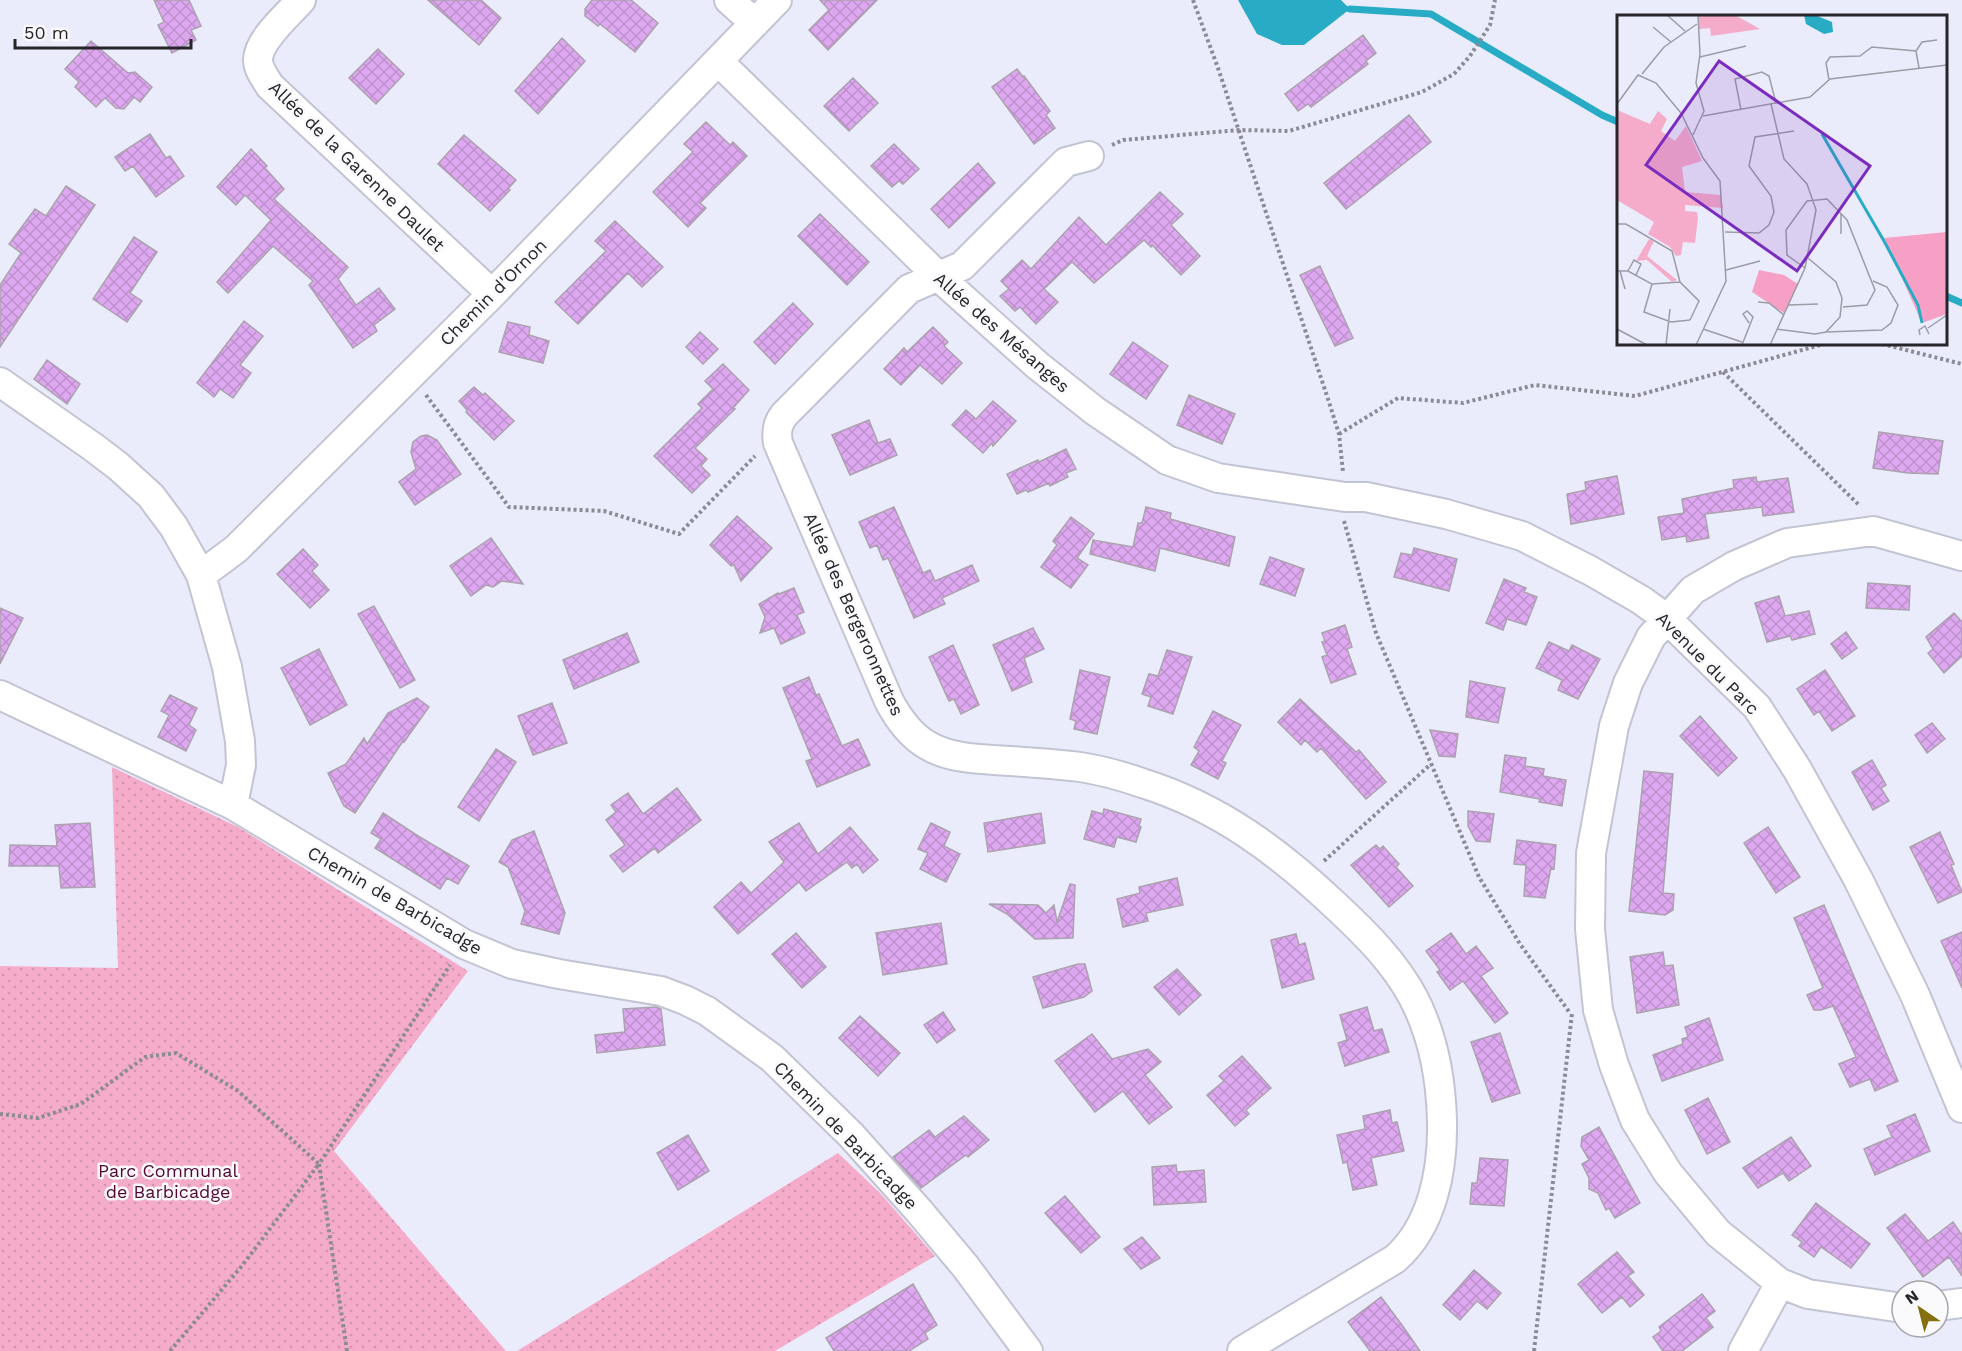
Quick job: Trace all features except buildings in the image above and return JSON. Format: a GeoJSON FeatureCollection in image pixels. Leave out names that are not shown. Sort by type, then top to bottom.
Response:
{"type":"FeatureCollection","features":[{"type":"Feature","properties":{"kind":"street","name":"Allée de la Garenne Daulet"},"geometry":{"type":"LineString","coordinates":[[302,0],[265,40],[259,51],[258,63],[270,86],[492,294]]}},
{"type":"Feature","properties":{"kind":"street"},"geometry":{"type":"LineString","coordinates":[[729,0],[755,23]]}},
{"type":"Feature","properties":{"kind":"street","name":"Chemin d'Ornon"},"geometry":{"type":"LineString","coordinates":[[201,575],[236,549],[492,294],[777,0]]}},
{"type":"Feature","properties":{"kind":"street","name":"Allée des Mésanges"},"geometry":{"type":"LineString","coordinates":[[719,62],[938,276],[1037,365],[1095,411],[1167,460],[1218,478],[1345,497]]}},
{"type":"Feature","properties":{"kind":"street"},"geometry":{"type":"LineString","coordinates":[[777,434],[777,427],[784,415],[909,289],[962,266],[1066,162],[1089,156]]}},
{"type":"Feature","properties":{"kind":"street"},"geometry":{"type":"LineString","coordinates":[[0,382],[101,453],[151,496],[174,527],[201,575],[227,667],[240,741],[240,765],[233,806]]}},
{"type":"Feature","properties":{"kind":"street","name":"Allée des Bergeronnettes"},"geometry":{"type":"LineString","coordinates":[[777,434],[778,443],[889,701],[897,715],[917,738],[937,750],[966,758],[1082,768],[1142,783],[1191,802],[1243,830],[1306,878],[1387,958],[1413,999],[1434,1051],[1442,1120],[1440,1160],[1427,1212],[1412,1241],[1404,1251],[1242,1351]]}},
{"type":"Feature","properties":{"kind":"street","name":"Avenue du Parc"},"geometry":{"type":"LineString","coordinates":[[1345,497],[1366,497],[1446,514],[1522,536],[1592,571],[1641,600],[1666,618],[1706,655],[1757,707],[1797,769],[1858,879],[1915,995],[1962,1108]]}},
{"type":"Feature","properties":{"kind":"street"},"geometry":{"type":"LineString","coordinates":[[1890,1306],[1808,1293],[1780,1283],[1718,1233],[1668,1173],[1635,1120],[1614,1065],[1598,1010],[1590,929],[1591,853],[1614,726],[1628,683],[1651,637],[1693,590],[1734,566],[1787,543],[1873,531],[1962,556]]}},
{"type":"Feature","properties":{"kind":"street","name":"Chemin de Barbicadge"},"geometry":{"type":"LineString","coordinates":[[0,695],[233,806],[464,944],[512,964],[661,991],[685,999],[707,1011],[772,1058],[887,1174],[965,1266],[1028,1351]]}},
{"type":"Feature","properties":{"kind":"street"},"geometry":{"type":"LineString","coordinates":[[1743,1351],[1780,1283]]}},
{"type":"Feature","properties":{"kind":"path"},"geometry":{"type":"LineString","coordinates":[[1089,156],[1123,140],[1239,130],[1290,131],[1422,92],[1454,74],[1470,56],[1490,25],[1495,0]]}},
{"type":"Feature","properties":{"kind":"path"},"geometry":{"type":"LineString","coordinates":[[1339,434],[1398,398],[1463,403],[1535,384],[1635,396],[1820,345]]}},
{"type":"Feature","properties":{"kind":"path"},"geometry":{"type":"LineString","coordinates":[[1886,345],[1962,364]]}},
{"type":"Feature","properties":{"kind":"path"},"geometry":{"type":"LineString","coordinates":[[1723,372],[1866,512],[1873,531]]}},
{"type":"Feature","properties":{"kind":"path"},"geometry":{"type":"LineString","coordinates":[[411,374],[509,507],[604,511],[679,534],[777,434]]}},
{"type":"Feature","properties":{"kind":"path"},"geometry":{"type":"LineString","coordinates":[[1306,878],[1431,764]]}},
{"type":"Feature","properties":{"kind":"path"},"geometry":{"type":"LineString","coordinates":[[170,1351],[240,1267],[319,1164],[464,944]]}},
{"type":"Feature","properties":{"kind":"path"},"geometry":{"type":"LineString","coordinates":[[1534,1351],[1570,1013],[1598,1010]]}},
{"type":"Feature","properties":{"kind":"path"},"geometry":{"type":"LineString","coordinates":[[0,1114],[38,1118],[81,1104],[145,1057],[176,1053],[238,1091],[319,1164],[347,1351]]}},
{"type":"Feature","properties":{"kind":"green space","name":"Parc Communal de Barbicadge"},"geometry":{"type":"Polygon","coordinates":[[[112,767],[238,827],[468,971],[334,1151],[506,1351],[0,1351],[0,966],[118,968],[112,767]]]}},
{"type":"Feature","properties":{"kind":"green space"},"geometry":{"type":"Polygon","coordinates":[[[838,1153],[881,1194],[935,1256],[775,1351],[517,1351],[838,1153]]]}},
{"type":"Feature","properties":{"kind":"water"},"geometry":{"type":"Polygon","coordinates":[[[1238,0],[1341,0],[1350,9],[1304,45],[1282,45],[1257,34],[1238,0]]]}},
{"type":"Feature","properties":{"kind":"waterway"},"geometry":{"type":"LineString","coordinates":[[1350,9],[1431,14],[1602,115],[1617,122]]}},
{"type":"Feature","properties":{"kind":"waterway"},"geometry":{"type":"LineString","coordinates":[[1947,296],[1962,303]]}}]}
